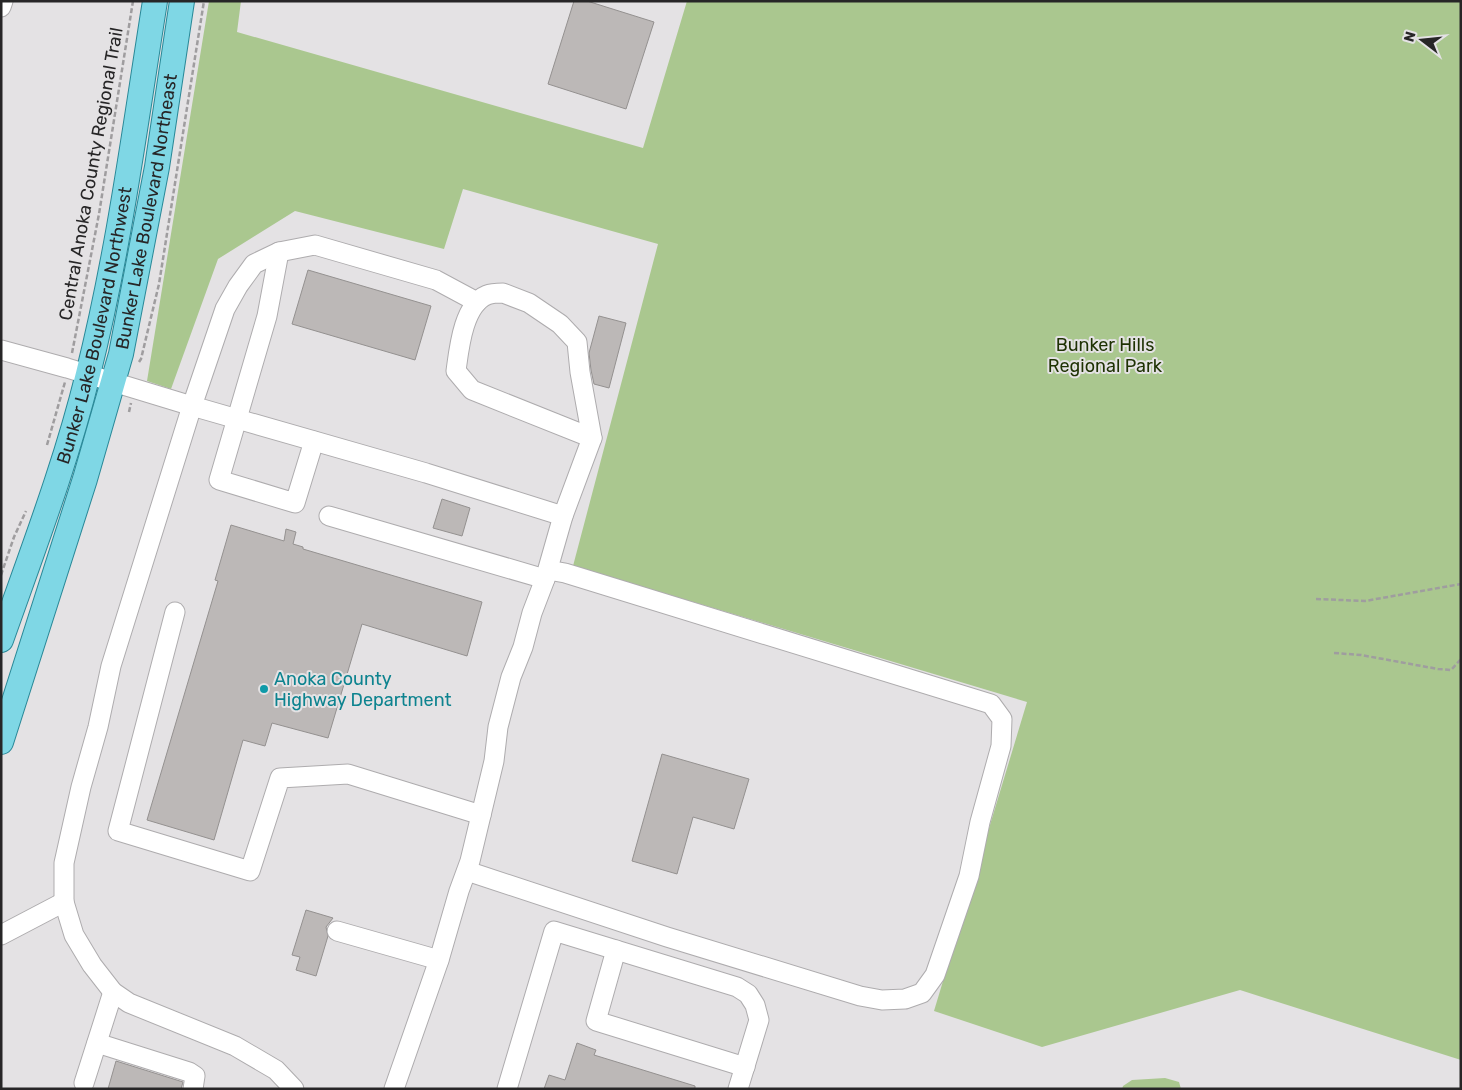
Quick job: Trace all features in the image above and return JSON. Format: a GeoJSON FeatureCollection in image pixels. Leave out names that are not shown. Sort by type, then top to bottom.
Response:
{"type":"FeatureCollection","features":[{"type":"Feature","properties":{"kind":"main road","name":"Bunker Lake Boulevard Northwest"},"geometry":{"type":"LineString","coordinates":[[1,640],[55,485],[88,374],[116,242],[155,1]]}},
{"type":"Feature","properties":{"kind":"main road","name":"Bunker Lake Boulevard Northeast"},"geometry":{"type":"LineString","coordinates":[[102,419],[123,385],[121,354],[156,176],[182,1]]}},
{"type":"Feature","properties":{"kind":"main road","name":"Bunker Lake Boulevard Northwest"},"geometry":{"type":"LineString","coordinates":[[1,742],[102,419]]}},
{"type":"Feature","properties":{"kind":"street"},"geometry":{"type":"LineString","coordinates":[[1,7],[3,1]]}},
{"type":"Feature","properties":{"kind":"street"},"geometry":{"type":"LineString","coordinates":[[294,1089],[276,1070],[235,1046],[129,1003],[113,992],[92,965],[74,935],[64,902],[64,863],[81,787],[98,728],[111,666],[192,406],[225,309],[238,286],[254,264],[278,252],[315,245],[436,280],[477,302]]}},
{"type":"Feature","properties":{"kind":"street"},"geometry":{"type":"LineString","coordinates":[[278,252],[267,316],[219,480],[295,503],[314,441]]}},
{"type":"Feature","properties":{"kind":"street"},"geometry":{"type":"LineString","coordinates":[[394,1089],[439,960],[459,891],[467,871],[494,762],[498,727],[511,677],[547,574],[563,516],[592,438],[576,342],[560,324],[529,303],[503,293],[487,295],[477,302],[467,318],[460,341],[456,371],[472,390],[592,438]]}},
{"type":"Feature","properties":{"kind":"street"},"geometry":{"type":"LineString","coordinates":[[1,350],[426,473],[563,516]]}},
{"type":"Feature","properties":{"kind":"street"},"geometry":{"type":"LineString","coordinates":[[329,516],[547,574],[574,576],[991,704],[1002,719],[1001,746],[980,822],[969,876],[935,975],[922,993],[905,999],[882,1000],[860,996],[467,871]]}},
{"type":"Feature","properties":{"kind":"street"},"geometry":{"type":"LineString","coordinates":[[175,612],[118,831],[250,871],[280,778],[348,774],[481,814]]}},
{"type":"Feature","properties":{"kind":"street"},"geometry":{"type":"LineString","coordinates":[[1,935],[64,902]]}},
{"type":"Feature","properties":{"kind":"street"},"geometry":{"type":"LineString","coordinates":[[337,931],[439,960]]}},
{"type":"Feature","properties":{"kind":"street"},"geometry":{"type":"LineString","coordinates":[[507,1089],[554,932],[737,987],[748,994],[755,1005],[759,1020],[738,1089]]}},
{"type":"Feature","properties":{"kind":"street"},"geometry":{"type":"LineString","coordinates":[[616,950],[596,1021],[745,1067]]}},
{"type":"Feature","properties":{"kind":"street"},"geometry":{"type":"LineString","coordinates":[[84,1083],[113,992]]}},
{"type":"Feature","properties":{"kind":"street"},"geometry":{"type":"LineString","coordinates":[[97,1043],[189,1072],[195,1076],[193,1089]]}},
{"type":"Feature","properties":{"kind":"path","name":"Central Anoka County Regional Trail"},"geometry":{"type":"LineString","coordinates":[[72,351],[99,214],[133,1]]}},
{"type":"Feature","properties":{"kind":"path"},"geometry":{"type":"LineString","coordinates":[[137,364],[141,359],[159,284],[204,1]]}},
{"type":"Feature","properties":{"kind":"path"},"geometry":{"type":"LineString","coordinates":[[45,452],[64,386]]}},
{"type":"Feature","properties":{"kind":"path"},"geometry":{"type":"LineString","coordinates":[[1,576],[14,537],[27,508]]}},
{"type":"Feature","properties":{"kind":"path"},"geometry":{"type":"LineString","coordinates":[[1316,599],[1365,601],[1461,584]]}},
{"type":"Feature","properties":{"kind":"path"},"geometry":{"type":"LineString","coordinates":[[1334,653],[1361,655],[1451,670],[1461,659]]}},
{"type":"Feature","properties":{"kind":"green space","name":"Bunker Hills Regional Park"},"geometry":{"type":"Polygon","coordinates":[[[209,1],[241,1],[237,32],[643,148],[687,1],[1461,1],[1461,1060],[1240,990],[1042,1047],[934,1011],[1027,702],[573,566],[658,244],[463,189],[444,249],[295,211],[218,259],[171,389],[147,381],[209,1]]]}},
{"type":"Feature","properties":{"kind":"green space"},"geometry":{"type":"Polygon","coordinates":[[[1165,1078],[1179,1082],[1181,1089],[1122,1089],[1123,1086],[1132,1080],[1165,1078]]]}},
{"type":"Feature","properties":{"kind":"building"},"geometry":{"type":"Polygon","coordinates":[[[574,1],[587,1],[654,22],[626,109],[548,84],[574,1]]]}},
{"type":"Feature","properties":{"kind":"building"},"geometry":{"type":"Polygon","coordinates":[[[308,270],[431,306],[415,360],[292,324],[308,270]]]}},
{"type":"Feature","properties":{"kind":"building"},"geometry":{"type":"Polygon","coordinates":[[[599,316],[626,323],[609,388],[594,384],[591,370],[589,353],[599,316]]]}},
{"type":"Feature","properties":{"kind":"building"},"geometry":{"type":"Polygon","coordinates":[[[442,499],[470,508],[462,536],[433,528],[442,499]]]}},
{"type":"Feature","properties":{"kind":"building","name":"Anoka County Highway Department"},"geometry":{"type":"Polygon","coordinates":[[[231,525],[284,541],[286,529],[296,532],[293,544],[303,547],[303,549],[482,602],[467,656],[362,624],[328,738],[272,723],[265,746],[243,740],[214,840],[147,820],[218,581],[215,580],[231,525]]]}},
{"type":"Feature","properties":{"kind":"building"},"geometry":{"type":"Polygon","coordinates":[[[662,754],[749,779],[734,829],[693,817],[677,874],[632,861],[662,754]]]}},
{"type":"Feature","properties":{"kind":"building"},"geometry":{"type":"Polygon","coordinates":[[[306,910],[333,918],[326,927],[328,936],[316,976],[296,970],[300,957],[292,955],[306,910]]]}},
{"type":"Feature","properties":{"kind":"building"},"geometry":{"type":"Polygon","coordinates":[[[577,1043],[596,1050],[594,1055],[695,1086],[695,1089],[544,1089],[549,1075],[565,1080],[577,1043]]]}},
{"type":"Feature","properties":{"kind":"building"},"geometry":{"type":"Polygon","coordinates":[[[116,1061],[183,1082],[181,1089],[108,1089],[116,1061]]]}},
{"type":"Feature","properties":{"kind":"place","name":"Anoka County Highway Department"},"geometry":{"type":"Point","coordinates":[264,689]}}]}
